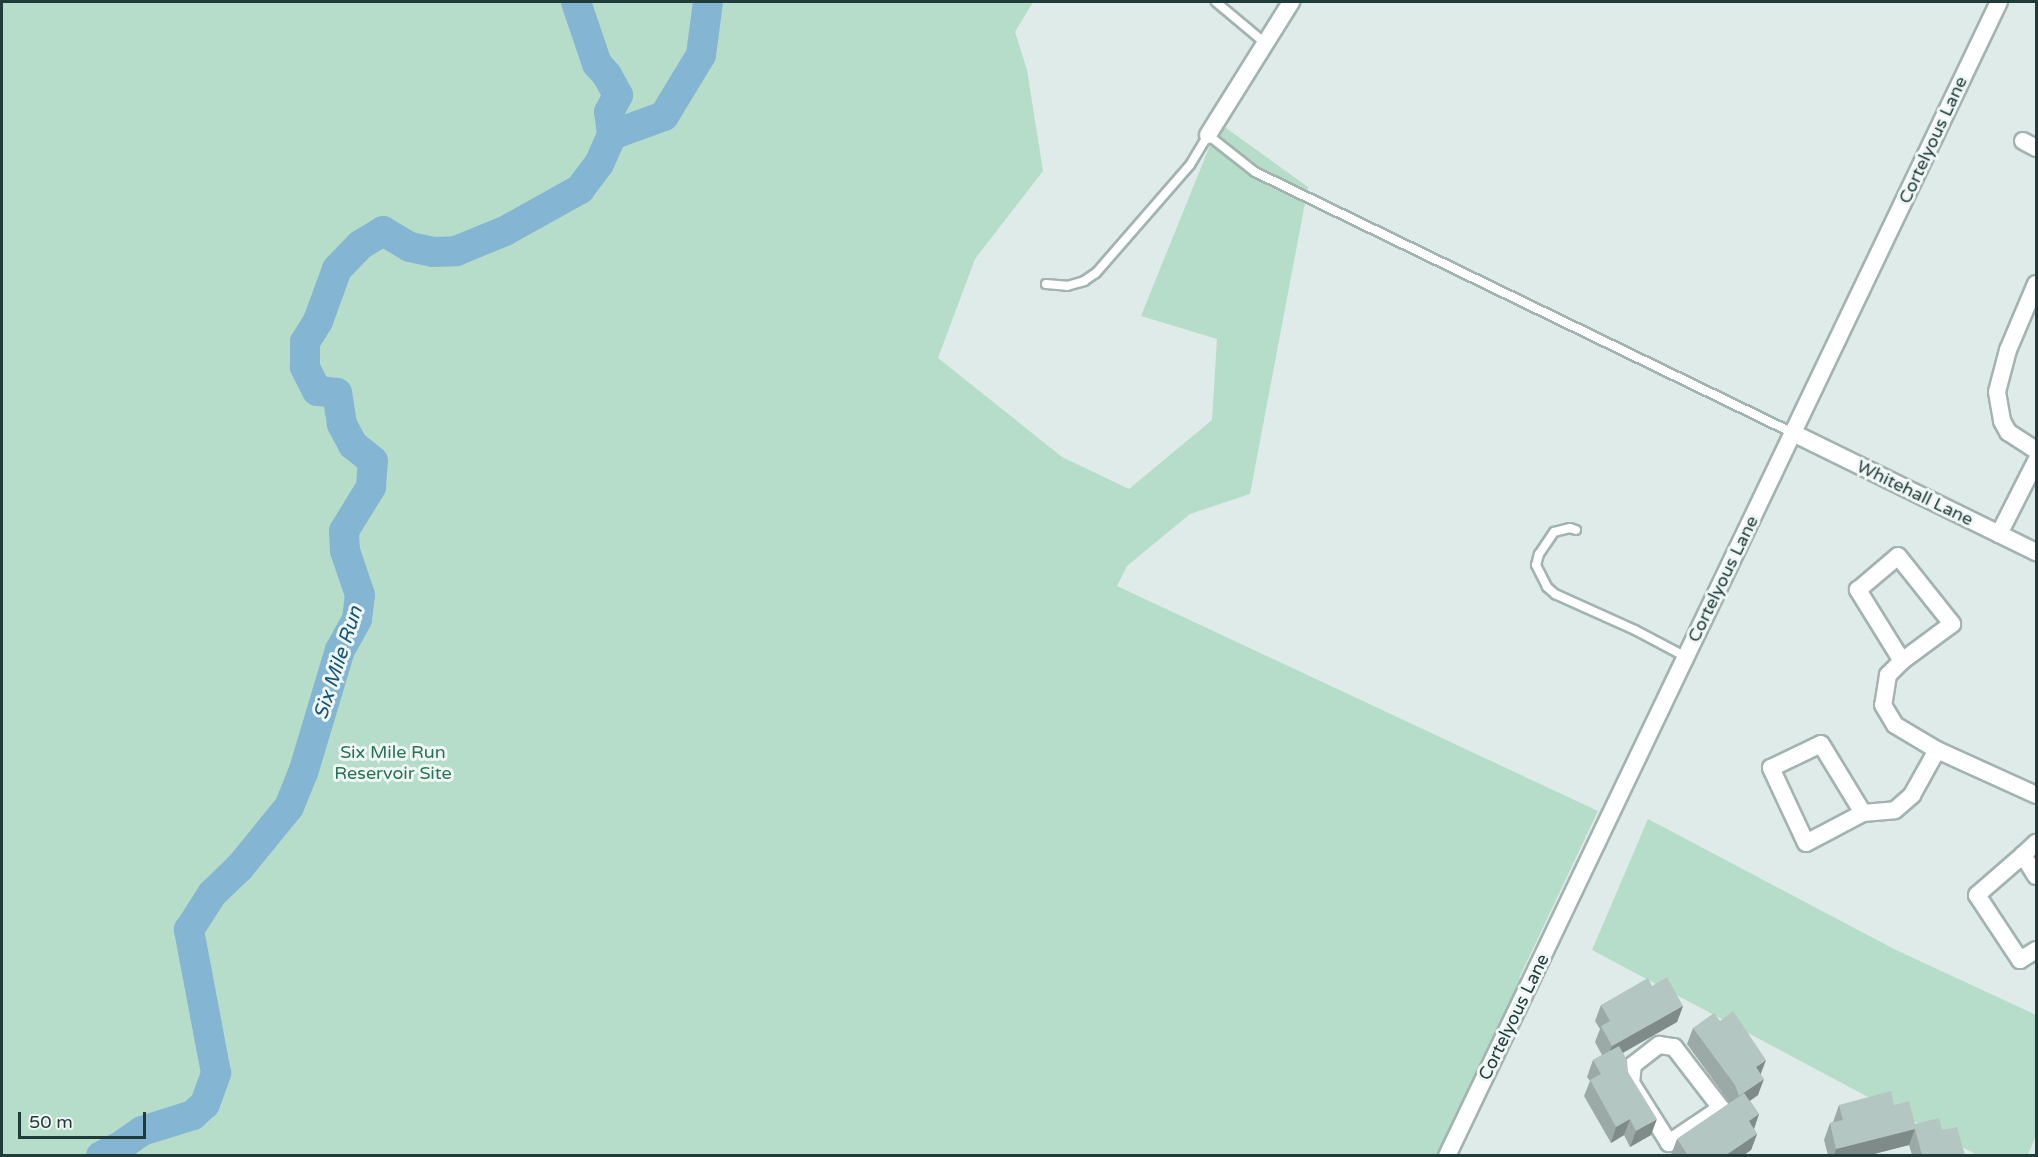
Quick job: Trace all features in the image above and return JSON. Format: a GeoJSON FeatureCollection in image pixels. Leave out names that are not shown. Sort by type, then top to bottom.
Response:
{"type":"FeatureCollection","features":[{"type":"Feature","properties":{"kind":"street"},"geometry":{"type":"LineString","coordinates":[[1208,135],[1291,2]]}},
{"type":"Feature","properties":{"kind":"street","name":"Cortelyous Lane"},"geometry":{"type":"LineString","coordinates":[[1447,1155],[1999,2]]}},
{"type":"Feature","properties":{"kind":"street"},"geometry":{"type":"LineString","coordinates":[[2037,284],[2008,350],[1997,392],[2002,421],[2008,432],[2037,450]]}},
{"type":"Feature","properties":{"kind":"street","name":"Whitehall Lane"},"geometry":{"type":"LineString","coordinates":[[1793,433],[2037,552]]}},
{"type":"Feature","properties":{"kind":"street"},"geometry":{"type":"LineString","coordinates":[[1999,534],[2037,461]]}},
{"type":"Feature","properties":{"kind":"street"},"geometry":{"type":"LineString","coordinates":[[1902,661],[1858,590],[1898,556],[1952,624],[1902,661],[1888,675],[1883,705],[1895,725],[1937,750],[2037,795]]}},
{"type":"Feature","properties":{"kind":"street"},"geometry":{"type":"LineString","coordinates":[[1863,813],[1821,744],[1771,768],[1806,843],[1863,813],[1895,810],[1912,795],[1937,750]]}},
{"type":"Feature","properties":{"kind":"street"},"geometry":{"type":"LineString","coordinates":[[2037,843],[1977,895],[2020,960],[2037,950]]}},
{"type":"Feature","properties":{"kind":"street"},"geometry":{"type":"LineString","coordinates":[[2023,855],[2037,876]]}},
{"type":"Feature","properties":{"kind":"street"},"geometry":{"type":"LineString","coordinates":[[1659,1045],[1674,1047],[1721,1108],[1665,1149],[1631,1083],[1633,1065],[1659,1045]]}},
{"type":"Feature","properties":{"kind":"lane"},"geometry":{"type":"LineString","coordinates":[[1216,2],[1265,43]]}},
{"type":"Feature","properties":{"kind":"lane"},"geometry":{"type":"LineString","coordinates":[[1046,284],[1067,286],[1084,281],[1096,273],[1190,165],[1208,135],[1255,171],[1793,433]]}},
{"type":"Feature","properties":{"kind":"lane"},"geometry":{"type":"LineString","coordinates":[[1576,530],[1570,528],[1554,532],[1539,554],[1536,565],[1547,587],[1580,606],[1635,630],[1686,657]]}},
{"type":"Feature","properties":{"kind":"green space","name":"Six Mile Run Reservoir Site"},"geometry":{"type":"Polygon","coordinates":[[[2,2],[1033,2],[1015,32],[1027,70],[1043,171],[975,259],[938,358],[1062,457],[1129,489],[1212,420],[1217,339],[1141,316],[1219,123],[1308,187],[1250,494],[1190,514],[1127,566],[1117,586],[1598,811],[1519,978],[1527,982],[1444,1155],[2,1156],[2,2]]]}},
{"type":"Feature","properties":{"kind":"green space"},"geometry":{"type":"Polygon","coordinates":[[[1648,819],[1896,950],[2036,1015],[2036,1135],[2028,1155],[1977,1155],[1592,950],[1648,819]]]}},
{"type":"Feature","properties":{"kind":"building"},"geometry":{"type":"Polygon","coordinates":[[[1667,977],[1683,1006],[1612,1046],[1601,1026],[1610,1021],[1601,1005],[1648,978],[1652,986],[1667,977]]]}},
{"type":"Feature","properties":{"kind":"building"},"geometry":{"type":"Polygon","coordinates":[[[1733,1011],[1766,1060],[1756,1067],[1764,1079],[1739,1096],[1735,1085],[1693,1028],[1714,1013],[1720,1021],[1733,1011]]]}},
{"type":"Feature","properties":{"kind":"building"},"geometry":{"type":"Polygon","coordinates":[[[1619,1046],[1627,1060],[1628,1072],[1657,1119],[1636,1131],[1630,1119],[1616,1127],[1590,1080],[1601,1074],[1593,1060],[1619,1046]]]}},
{"type":"Feature","properties":{"kind":"building"},"geometry":{"type":"Polygon","coordinates":[[[1891,1091],[1894,1105],[1909,1101],[1915,1124],[1939,1118],[1942,1130],[1957,1127],[1965,1155],[1922,1155],[1915,1129],[1836,1149],[1830,1123],[1843,1120],[1839,1105],[1891,1091]]]}},
{"type":"Feature","properties":{"kind":"building"},"geometry":{"type":"Polygon","coordinates":[[[1744,1093],[1759,1114],[1749,1121],[1757,1134],[1726,1155],[1688,1155],[1677,1139],[1744,1093]]]}},
{"type":"Feature","properties":{"kind":"waterway","name":"Six Mile Run"},"geometry":{"type":"LineString","coordinates":[[101,1156],[142,1131],[193,1115],[205,1104],[216,1073],[189,930],[212,894],[240,867],[289,807],[303,773],[340,650],[357,619],[360,595],[345,551],[344,531],[371,487],[373,461],[353,445],[342,424],[337,393],[317,391],[305,367],[305,342],[318,321],[337,269],[360,245],[383,231],[410,247],[433,252],[456,251],[505,231],[580,189],[599,164],[612,135],[609,112],[618,95],[607,75],[597,64],[576,2]]}},
{"type":"Feature","properties":{"kind":"waterway","name":"Six Mile Run"},"geometry":{"type":"LineString","coordinates":[[612,135],[664,116],[701,55],[708,2]]}}]}
